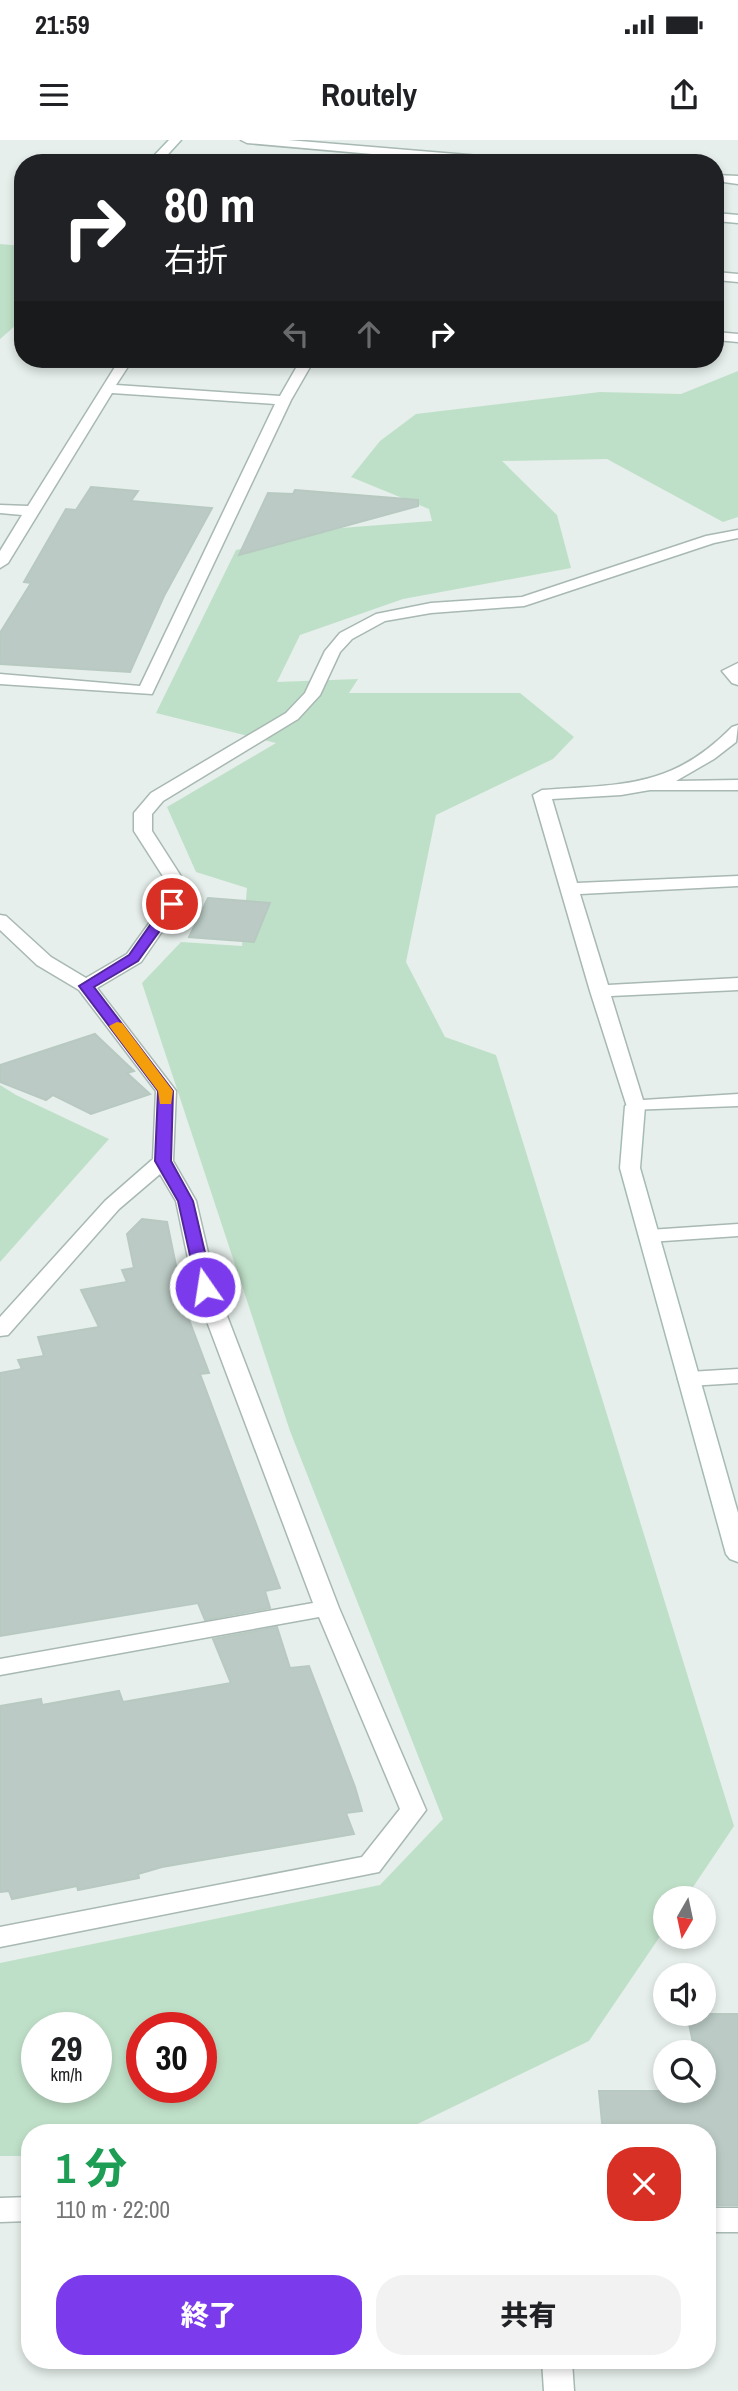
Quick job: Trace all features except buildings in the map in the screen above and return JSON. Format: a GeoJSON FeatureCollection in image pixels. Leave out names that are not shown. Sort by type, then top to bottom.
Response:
{"type":"FeatureCollection","features":[{"type":"Feature","properties":{"kind":"street"},"geometry":{"type":"LineString","coordinates":[[162,154],[175,140]]}},
{"type":"Feature","properties":{"kind":"street"},"geometry":{"type":"LineString","coordinates":[[247,140],[314,143],[403,154]]}},
{"type":"Feature","properties":{"kind":"street"},"geometry":{"type":"LineString","coordinates":[[0,564],[120,368]]}},
{"type":"Feature","properties":{"kind":"street"},"geometry":{"type":"LineString","coordinates":[[0,679],[146,691],[284,400],[303,368]]}},
{"type":"Feature","properties":{"kind":"street"},"geometry":{"type":"LineString","coordinates":[[108,388],[284,400]]}},
{"type":"Feature","properties":{"kind":"street"},"geometry":{"type":"LineString","coordinates":[[0,509],[31,510]]}},
{"type":"Feature","properties":{"kind":"street"},"geometry":{"type":"LineString","coordinates":[[86,986],[134,958],[172,904],[176,881],[143,831],[143,813],[157,797],[292,716],[312,695],[333,651],[346,636],[382,617],[431,608],[524,601],[710,539],[738,534]]}},
{"type":"Feature","properties":{"kind":"street"},"geometry":{"type":"LineString","coordinates":[[738,668],[730,671],[738,680]]}},
{"type":"Feature","properties":{"kind":"street"},"geometry":{"type":"LineString","coordinates":[[647,786],[693,765],[726,744],[738,730]]}},
{"type":"Feature","properties":{"kind":"street"},"geometry":{"type":"LineString","coordinates":[[736,1541],[630,1168],[635,1106],[542,795],[647,786],[738,785]]}},
{"type":"Feature","properties":{"kind":"street"},"geometry":{"type":"LineString","coordinates":[[570,889],[738,881]]}},
{"type":"Feature","properties":{"kind":"street"},"geometry":{"type":"LineString","coordinates":[[0,920],[44,961],[86,986],[166,1091],[163,1161],[186,1201],[205,1287],[327,1608],[413,1810],[370,1865],[0,1937]]}},
{"type":"Feature","properties":{"kind":"street"},"geometry":{"type":"LineString","coordinates":[[599,990],[738,984]]}},
{"type":"Feature","properties":{"kind":"street"},"geometry":{"type":"LineString","coordinates":[[635,1106],[738,1100]]}},
{"type":"Feature","properties":{"kind":"street"},"geometry":{"type":"LineString","coordinates":[[0,1330],[112,1205],[163,1161]]}},
{"type":"Feature","properties":{"kind":"street"},"geometry":{"type":"LineString","coordinates":[[649,1236],[738,1230]]}},
{"type":"Feature","properties":{"kind":"street"},"geometry":{"type":"LineString","coordinates":[[689,1379],[738,1376]]}},
{"type":"Feature","properties":{"kind":"street"},"geometry":{"type":"LineString","coordinates":[[0,1667],[327,1608]]}},
{"type":"Feature","properties":{"kind":"street"},"geometry":{"type":"LineString","coordinates":[[0,2210],[21,2209]]}},
{"type":"Feature","properties":{"kind":"street"},"geometry":{"type":"LineString","coordinates":[[716,2220],[738,2220]]}},
{"type":"Feature","properties":{"kind":"street"},"geometry":{"type":"LineString","coordinates":[[558,2369],[559,2391]]}},
{"type":"Feature","properties":{"kind":"green space"},"geometry":{"type":"Polygon","coordinates":[[[0,244],[14,245],[14,327],[0,339],[0,244]]]}},
{"type":"Feature","properties":{"kind":"green space"},"geometry":{"type":"Polygon","coordinates":[[[738,371],[738,517],[723,522],[607,459],[502,461],[557,515],[571,568],[403,599],[300,635],[277,682],[358,679],[349,693],[520,693],[574,737],[553,759],[436,815],[406,962],[445,1037],[496,1055],[734,1826],[694,1886],[653,1886],[653,1947],[589,2041],[418,2124],[21,2124],[21,2156],[0,2156],[0,1963],[380,1885],[443,1819],[290,1431],[142,983],[181,942],[242,946],[247,888],[196,872],[167,807],[276,743],[156,713],[236,550],[341,528],[432,521],[429,509],[351,477],[380,441],[416,414],[600,392],[681,394],[738,371]]]}},
{"type":"Feature","properties":{"kind":"green space"},"geometry":{"type":"Polygon","coordinates":[[[0,1085],[109,1139],[0,1262],[0,1085]]]}},
{"type":"Feature","properties":{"kind":"slow traffic"},"geometry":{"type":"LineString","coordinates":[[117,1026],[166,1091],[165,1101]]}},
{"type":"Feature","properties":{"kind":"route"},"geometry":{"type":"LineString","coordinates":[[172,904],[134,958],[86,986],[166,1091],[163,1161],[186,1201],[205,1287]]}}]}
